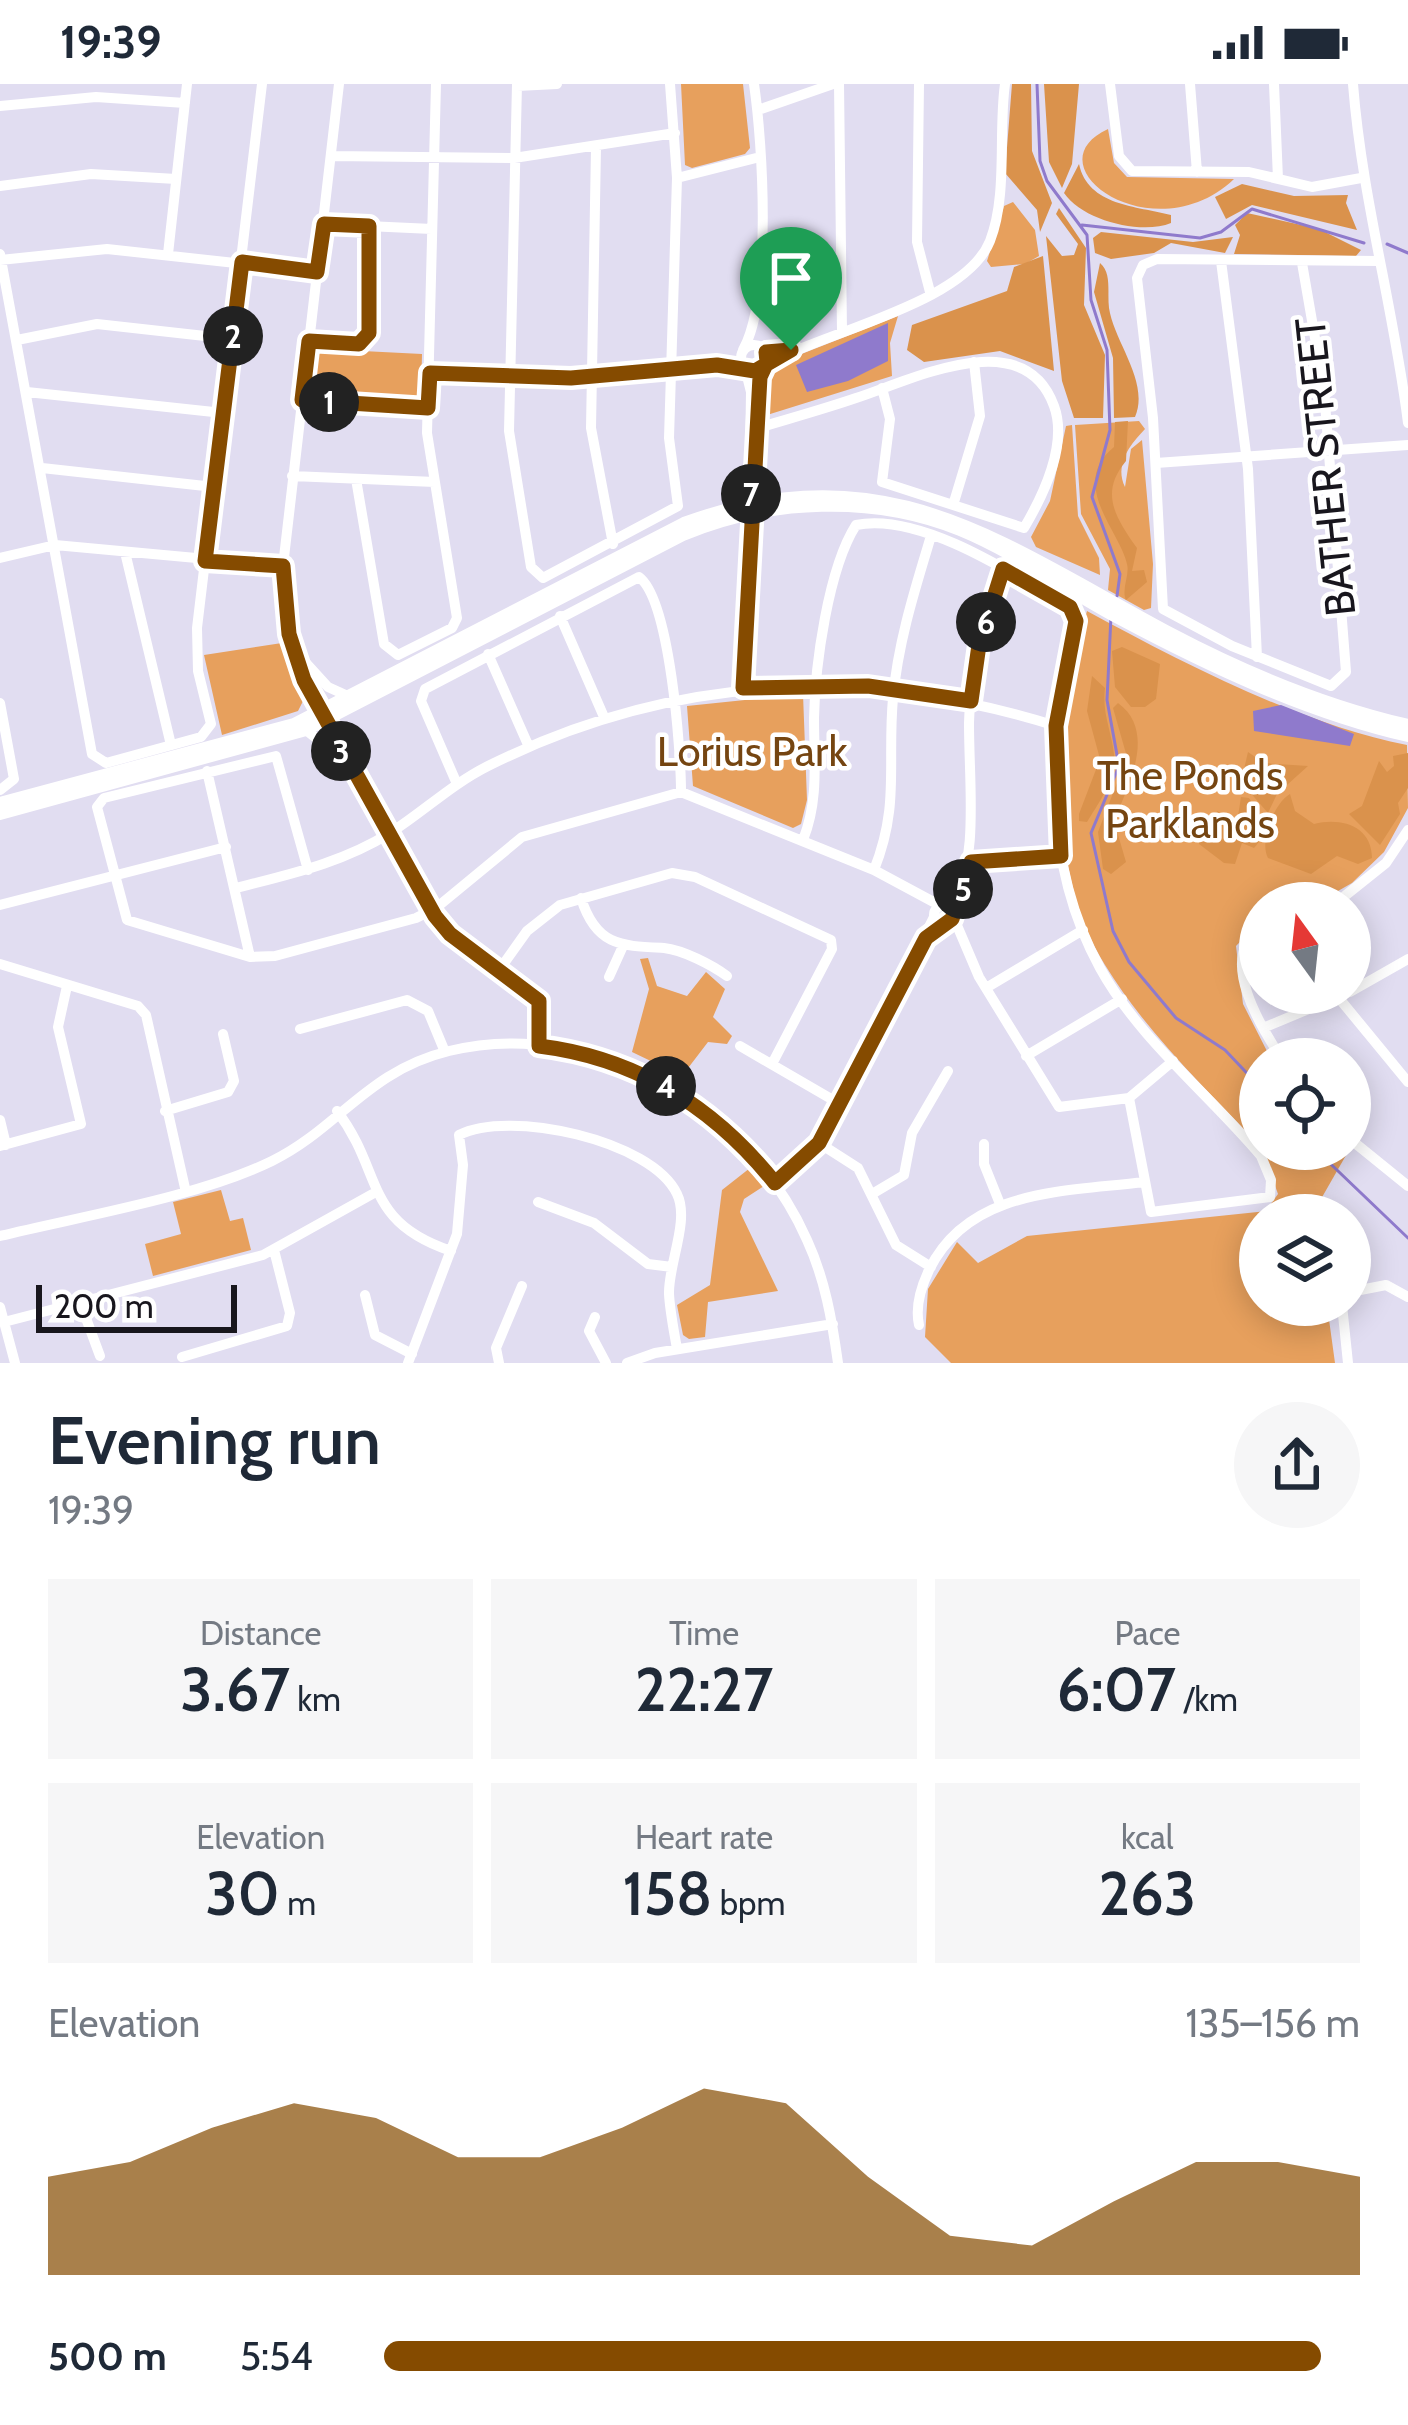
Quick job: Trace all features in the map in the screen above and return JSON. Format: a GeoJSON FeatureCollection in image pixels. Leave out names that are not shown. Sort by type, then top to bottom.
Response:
{"type":"FeatureCollection","features":[{"type":"Feature","properties":{"kind":"main road"},"geometry":{"type":"LineString","coordinates":[[0,814],[306,730],[352,697],[684,523],[750,508],[849,507],[922,518],[985,542],[1245,679],[1337,716],[1408,736]]}},
{"type":"Feature","properties":{"kind":"main road"},"geometry":{"type":"LineString","coordinates":[[0,803],[324,716],[664,544],[750,508]]}},
{"type":"Feature","properties":{"kind":"main road"},"geometry":{"type":"LineString","coordinates":[[1119,612],[1255,672],[1408,725]]}},
{"type":"Feature","properties":{"kind":"street"},"geometry":{"type":"LineString","coordinates":[[49,84],[50,99]]}},
{"type":"Feature","properties":{"kind":"street"},"geometry":{"type":"LineString","coordinates":[[168,254],[187,84]]}},
{"type":"Feature","properties":{"kind":"street"},"geometry":{"type":"LineString","coordinates":[[262,84],[242,262],[205,561],[196,648],[209,731],[106,763],[96,760],[0,258],[86,249],[168,254],[242,262],[317,272]]}},
{"type":"Feature","properties":{"kind":"street"},"geometry":{"type":"LineString","coordinates":[[339,84],[283,566],[291,646],[324,716],[445,929],[539,1001],[539,1046]]}},
{"type":"Feature","properties":{"kind":"street"},"geometry":{"type":"LineString","coordinates":[[356,479],[384,644],[394,656],[457,621],[428,408],[436,84]]}},
{"type":"Feature","properties":{"kind":"street"},"geometry":{"type":"LineString","coordinates":[[557,84],[517,85],[509,430],[534,574],[550,578],[678,506],[669,438],[677,178],[670,84]]}},
{"type":"Feature","properties":{"kind":"street"},"geometry":{"type":"LineString","coordinates":[[743,688],[750,508],[764,358],[756,322],[760,157],[754,84]]}},
{"type":"Feature","properties":{"kind":"street"},"geometry":{"type":"LineString","coordinates":[[758,110],[836,84],[842,332]]}},
{"type":"Feature","properties":{"kind":"street"},"geometry":{"type":"LineString","coordinates":[[919,84],[917,242],[930,292]]}},
{"type":"Feature","properties":{"kind":"street"},"geometry":{"type":"LineString","coordinates":[[430,373],[593,377],[717,365],[744,367],[842,332],[930,292],[974,266],[990,240],[1005,84]]}},
{"type":"Feature","properties":{"kind":"street"},"geometry":{"type":"LineString","coordinates":[[1110,84],[1124,165],[1141,173],[1249,172],[1312,187],[1360,178]]}},
{"type":"Feature","properties":{"kind":"street"},"geometry":{"type":"LineString","coordinates":[[1190,84],[1197,172]]}},
{"type":"Feature","properties":{"kind":"street"},"geometry":{"type":"LineString","coordinates":[[1274,84],[1277,179]]}},
{"type":"Feature","properties":{"kind":"street"},"geometry":{"type":"LineString","coordinates":[[1353,84],[1360,178],[1408,423]]}},
{"type":"Feature","properties":{"kind":"street"},"geometry":{"type":"LineString","coordinates":[[0,106],[50,99],[185,103]]}},
{"type":"Feature","properties":{"kind":"street"},"geometry":{"type":"LineString","coordinates":[[332,156],[514,158],[675,133]]}},
{"type":"Feature","properties":{"kind":"street"},"geometry":{"type":"LineString","coordinates":[[596,148],[591,428],[613,544]]}},
{"type":"Feature","properties":{"kind":"street"},"geometry":{"type":"LineString","coordinates":[[677,178],[760,157]]}},
{"type":"Feature","properties":{"kind":"street"},"geometry":{"type":"LineString","coordinates":[[0,186],[91,174],[176,179]]}},
{"type":"Feature","properties":{"kind":"street"},"geometry":{"type":"LineString","coordinates":[[324,224],[432,229]]}},
{"type":"Feature","properties":{"kind":"street"},"geometry":{"type":"LineString","coordinates":[[309,341],[356,344],[368,338],[369,226]]}},
{"type":"Feature","properties":{"kind":"street"},"geometry":{"type":"LineString","coordinates":[[1221,261],[1247,458],[1257,657],[1163,609],[1156,464],[1138,272],[1153,260],[1379,261]]}},
{"type":"Feature","properties":{"kind":"street","name":"BATHER STREET"},"geometry":{"type":"LineString","coordinates":[[1257,657],[1331,686],[1346,672],[1330,452],[1302,262]]}},
{"type":"Feature","properties":{"kind":"street"},"geometry":{"type":"LineString","coordinates":[[753,470],[742,351],[756,322]]}},
{"type":"Feature","properties":{"kind":"street"},"geometry":{"type":"LineString","coordinates":[[17,340],[98,324],[232,339]]}},
{"type":"Feature","properties":{"kind":"street"},"geometry":{"type":"LineString","coordinates":[[717,365],[752,344],[764,358]]}},
{"type":"Feature","properties":{"kind":"street"},"geometry":{"type":"LineString","coordinates":[[758,428],[882,388],[974,362],[1000,362],[1027,372],[1043,386],[1056,410],[1053,461],[1020,530],[954,502],[882,482],[890,415],[882,388]]}},
{"type":"Feature","properties":{"kind":"street"},"geometry":{"type":"LineString","coordinates":[[954,502],[980,416],[974,362]]}},
{"type":"Feature","properties":{"kind":"street"},"geometry":{"type":"LineString","coordinates":[[27,392],[223,413]]}},
{"type":"Feature","properties":{"kind":"street"},"geometry":{"type":"LineString","coordinates":[[302,400],[428,408]]}},
{"type":"Feature","properties":{"kind":"street"},"geometry":{"type":"LineString","coordinates":[[1156,464],[1408,445]]}},
{"type":"Feature","properties":{"kind":"street"},"geometry":{"type":"LineString","coordinates":[[42,468],[214,487]]}},
{"type":"Feature","properties":{"kind":"street"},"geometry":{"type":"LineString","coordinates":[[292,476],[435,482]]}},
{"type":"Feature","properties":{"kind":"street"},"geometry":{"type":"LineString","coordinates":[[803,840],[814,806],[817,684],[837,580],[852,531],[863,523],[931,536],[1070,607],[1076,615],[1056,726],[1061,856],[1083,930],[1100,968],[1122,999],[1261,1156],[1271,1180],[1270,1197],[1154,1214],[1147,1206],[1129,1098]]}},
{"type":"Feature","properties":{"kind":"street"},"geometry":{"type":"LineString","coordinates":[[874,870],[892,822],[894,688],[931,536]]}},
{"type":"Feature","properties":{"kind":"street"},"geometry":{"type":"LineString","coordinates":[[0,558],[55,545],[283,566]]}},
{"type":"Feature","properties":{"kind":"street"},"geometry":{"type":"LineString","coordinates":[[125,552],[171,746]]}},
{"type":"Feature","properties":{"kind":"street"},"geometry":{"type":"LineString","coordinates":[[775,1183],[819,1143],[926,938],[959,896],[971,862],[971,701],[979,645],[1003,569]]}},
{"type":"Feature","properties":{"kind":"street"},"geometry":{"type":"LineString","coordinates":[[457,784],[423,706],[427,687],[641,578],[656,608],[675,699],[681,791]]}},
{"type":"Feature","properties":{"kind":"street"},"geometry":{"type":"LineString","coordinates":[[560,616],[604,717]]}},
{"type":"Feature","properties":{"kind":"street"},"geometry":{"type":"LineString","coordinates":[[291,646],[328,687],[352,697]]}},
{"type":"Feature","properties":{"kind":"street"},"geometry":{"type":"LineString","coordinates":[[488,654],[530,747]]}},
{"type":"Feature","properties":{"kind":"street"},"geometry":{"type":"LineString","coordinates":[[236,888],[335,862],[390,833],[457,784],[530,747],[604,717],[675,699],[743,688],[817,684],[894,688],[971,701],[1056,726]]}},
{"type":"Feature","properties":{"kind":"street"},"geometry":{"type":"LineString","coordinates":[[0,703],[14,779],[0,790]]}},
{"type":"Feature","properties":{"kind":"street"},"geometry":{"type":"LineString","coordinates":[[306,730],[353,765]]}},
{"type":"Feature","properties":{"kind":"street"},"geometry":{"type":"LineString","coordinates":[[308,870],[276,756],[100,802],[97,811],[127,920],[250,957],[274,956],[432,910],[522,837],[681,791],[874,870],[922,896],[964,938],[986,988],[1060,1106],[1129,1098],[1173,1061]]}},
{"type":"Feature","properties":{"kind":"street"},"geometry":{"type":"LineString","coordinates":[[207,771],[250,957]]}},
{"type":"Feature","properties":{"kind":"street"},"geometry":{"type":"LineString","coordinates":[[1363,882],[1403,848],[1408,830]]}},
{"type":"Feature","properties":{"kind":"street"},"geometry":{"type":"LineString","coordinates":[[0,905],[226,847]]}},
{"type":"Feature","properties":{"kind":"street"},"geometry":{"type":"LineString","coordinates":[[971,862],[1061,856]]}},
{"type":"Feature","properties":{"kind":"street"},"geometry":{"type":"LineString","coordinates":[[500,970],[532,926],[553,909],[680,873],[826,933],[832,949],[772,1064]]}},
{"type":"Feature","properties":{"kind":"street"},"geometry":{"type":"LineString","coordinates":[[581,898],[591,925],[623,946],[670,949],[727,976]]}},
{"type":"Feature","properties":{"kind":"street"},"geometry":{"type":"LineString","coordinates":[[986,988],[1083,930]]}},
{"type":"Feature","properties":{"kind":"street"},"geometry":{"type":"LineString","coordinates":[[609,977],[623,946]]}},
{"type":"Feature","properties":{"kind":"street"},"geometry":{"type":"LineString","coordinates":[[1371,981],[1407,962]]}},
{"type":"Feature","properties":{"kind":"street"},"geometry":{"type":"LineString","coordinates":[[0,964],[139,1006],[146,1016],[184,1188]]}},
{"type":"Feature","properties":{"kind":"street"},"geometry":{"type":"LineString","coordinates":[[0,1120],[3,1146],[81,1124],[58,1027],[67,986]]}},
{"type":"Feature","properties":{"kind":"street"},"geometry":{"type":"LineString","coordinates":[[1027,1056],[1122,999]]}},
{"type":"Feature","properties":{"kind":"street"},"geometry":{"type":"LineString","coordinates":[[300,1029],[313,1021],[406,1000],[428,1011],[445,1052]]}},
{"type":"Feature","properties":{"kind":"street"},"geometry":{"type":"LineString","coordinates":[[1259,1014],[1269,1038]]}},
{"type":"Feature","properties":{"kind":"street"},"geometry":{"type":"LineString","coordinates":[[1263,1028],[1297,1014]]}},
{"type":"Feature","properties":{"kind":"street"},"geometry":{"type":"LineString","coordinates":[[1359,1014],[1408,1082]]}},
{"type":"Feature","properties":{"kind":"street"},"geometry":{"type":"LineString","coordinates":[[165,1112],[228,1092],[234,1081],[223,1034]]}},
{"type":"Feature","properties":{"kind":"street"},"geometry":{"type":"LineString","coordinates":[[0,1236],[273,1160],[389,1074],[445,1052],[481,1046],[539,1046],[608,1060],[666,1086],[727,1130],[775,1183],[808,1240],[833,1324],[838,1363]]}},
{"type":"Feature","properties":{"kind":"street"},"geometry":{"type":"LineString","coordinates":[[740,1046],[840,1104]]}},
{"type":"Feature","properties":{"kind":"street"},"geometry":{"type":"LineString","coordinates":[[872,1194],[904,1174],[912,1133],[947,1071]]}},
{"type":"Feature","properties":{"kind":"street"},"geometry":{"type":"LineString","coordinates":[[337,1111],[354,1135],[376,1192],[413,1238],[451,1250]]}},
{"type":"Feature","properties":{"kind":"street"},"geometry":{"type":"LineString","coordinates":[[364,1295],[375,1335],[410,1359],[451,1250],[462,1181],[459,1135],[496,1124],[526,1124],[588,1137],[669,1183],[680,1201],[669,1292],[676,1349]]}},
{"type":"Feature","properties":{"kind":"street"},"geometry":{"type":"LineString","coordinates":[[819,1143],[858,1168],[896,1244],[931,1267]]}},
{"type":"Feature","properties":{"kind":"street"},"geometry":{"type":"LineString","coordinates":[[984,1144],[984,1164],[1000,1204]]}},
{"type":"Feature","properties":{"kind":"street"},"geometry":{"type":"LineString","coordinates":[[1371,1156],[1408,1186]]}},
{"type":"Feature","properties":{"kind":"street"},"geometry":{"type":"LineString","coordinates":[[919,1325],[917,1311],[931,1267],[968,1222],[1000,1204],[1144,1182]]}},
{"type":"Feature","properties":{"kind":"street"},"geometry":{"type":"LineString","coordinates":[[4,1322],[274,1250],[376,1192]]}},
{"type":"Feature","properties":{"kind":"street"},"geometry":{"type":"LineString","coordinates":[[538,1202],[594,1222],[648,1264],[672,1267]]}},
{"type":"Feature","properties":{"kind":"street"},"geometry":{"type":"LineString","coordinates":[[182,1357],[290,1330],[274,1250]]}},
{"type":"Feature","properties":{"kind":"street"},"geometry":{"type":"LineString","coordinates":[[1371,1288],[1385,1285],[1408,1298]]}},
{"type":"Feature","properties":{"kind":"street"},"geometry":{"type":"LineString","coordinates":[[499,1363],[496,1348],[522,1286]]}},
{"type":"Feature","properties":{"kind":"street"},"geometry":{"type":"LineString","coordinates":[[80,1302],[100,1355]]}},
{"type":"Feature","properties":{"kind":"street"},"geometry":{"type":"LineString","coordinates":[[0,1306],[15,1363]]}},
{"type":"Feature","properties":{"kind":"street"},"geometry":{"type":"LineString","coordinates":[[595,1318],[590,1331],[606,1363]]}},
{"type":"Feature","properties":{"kind":"street"},"geometry":{"type":"LineString","coordinates":[[627,1363],[676,1349],[833,1324]]}},
{"type":"Feature","properties":{"kind":"street"},"geometry":{"type":"LineString","coordinates":[[1344,1326],[1348,1363]]}},
{"type":"Feature","properties":{"kind":"green space"},"geometry":{"type":"Polygon","coordinates":[[[681,84],[743,84],[750,148],[745,154],[692,168],[685,165],[681,84]]]}},
{"type":"Feature","properties":{"kind":"green space"},"geometry":{"type":"Polygon","coordinates":[[[1108,129],[1114,163],[1127,177],[1234,179],[1202,200],[1169,208],[1138,206],[1111,196],[1092,181],[1083,163],[1087,145],[1108,129]]]}},
{"type":"Feature","properties":{"kind":"green space"},"geometry":{"type":"Polygon","coordinates":[[[1013,202],[1035,230],[1039,256],[1025,264],[991,267],[987,261],[1004,206],[1013,202]]]}},
{"type":"Feature","properties":{"kind":"green space"},"geometry":{"type":"Polygon","coordinates":[[[898,316],[890,343],[892,376],[767,415],[771,366],[898,316]]]}},
{"type":"Feature","properties":{"kind":"green space"},"geometry":{"type":"Polygon","coordinates":[[[323,349],[422,354],[421,397],[415,402],[317,397],[311,390],[316,355],[323,349]]]}},
{"type":"Feature","properties":{"kind":"green space"},"geometry":{"type":"Polygon","coordinates":[[[1139,421],[1145,429],[1129,448],[1121,470],[1125,487],[1131,449],[1142,440],[1153,564],[1151,608],[1144,610],[1108,590],[1110,569],[1081,514],[1075,425],[1139,421]]]}},
{"type":"Feature","properties":{"kind":"green space"},"geometry":{"type":"Polygon","coordinates":[[[1072,425],[1078,516],[1099,558],[1100,575],[1036,547],[1031,537],[1050,501],[1066,426],[1072,425]]]}},
{"type":"Feature","properties":{"kind":"green space","name":"The Ponds Parklands"},"geometry":{"type":"Polygon","coordinates":[[[1087,611],[1284,707],[1407,745],[1408,808],[1384,852],[1353,882],[1239,882],[1239,1014],[1248,1014],[1260,1038],[1239,1038],[1239,1124],[1139,1014],[1085,926],[1072,884],[1061,792],[1076,653],[1087,611]]]}},
{"type":"Feature","properties":{"kind":"green space"},"geometry":{"type":"Polygon","coordinates":[[[282,643],[303,701],[298,711],[222,735],[204,655],[282,643]]]}},
{"type":"Feature","properties":{"kind":"green space","name":"Lorius Park"},"geometry":{"type":"Polygon","coordinates":[[[803,694],[807,800],[801,824],[793,828],[693,786],[687,706],[803,694]]]}},
{"type":"Feature","properties":{"kind":"green space"},"geometry":{"type":"Polygon","coordinates":[[[648,958],[657,986],[687,996],[706,972],[725,989],[713,1017],[732,1036],[727,1044],[708,1042],[682,1076],[632,1052],[649,989],[640,959],[648,958]]]}},
{"type":"Feature","properties":{"kind":"green space"},"geometry":{"type":"Polygon","coordinates":[[[750,1168],[764,1186],[744,1199],[740,1212],[778,1291],[708,1302],[705,1337],[689,1339],[683,1335],[677,1305],[710,1285],[722,1190],[750,1168]]]}},
{"type":"Feature","properties":{"kind":"green space"},"geometry":{"type":"Polygon","coordinates":[[[1269,1170],[1338,1170],[1324,1194],[1278,1194],[1269,1170]]]}},
{"type":"Feature","properties":{"kind":"green space"},"geometry":{"type":"Polygon","coordinates":[[[221,1190],[230,1221],[243,1218],[251,1250],[153,1276],[145,1244],[181,1234],[173,1202],[221,1190]]]}},
{"type":"Feature","properties":{"kind":"green space"},"geometry":{"type":"Polygon","coordinates":[[[1239,1214],[1239,1326],[1330,1326],[1335,1363],[951,1363],[925,1337],[928,1289],[957,1242],[978,1263],[1027,1236],[1239,1214]]]}},
{"type":"Feature","properties":{"kind":"shaded area"},"geometry":{"type":"Polygon","coordinates":[[[1012,84],[1031,84],[1032,151],[1052,203],[1040,232],[1037,210],[1005,173],[1012,84]]]}},
{"type":"Feature","properties":{"kind":"shaded area"},"geometry":{"type":"Polygon","coordinates":[[[1044,84],[1079,84],[1072,164],[1062,188],[1049,162],[1044,84]]]}},
{"type":"Feature","properties":{"kind":"shaded area"},"geometry":{"type":"Polygon","coordinates":[[[1079,164],[1084,178],[1103,196],[1171,215],[1171,223],[1129,226],[1085,211],[1064,193],[1079,164]]]}},
{"type":"Feature","properties":{"kind":"shaded area"},"geometry":{"type":"Polygon","coordinates":[[[1242,184],[1294,196],[1348,195],[1346,203],[1357,230],[1252,205],[1226,219],[1215,197],[1242,184]]]}},
{"type":"Feature","properties":{"kind":"shaded area"},"geometry":{"type":"Polygon","coordinates":[[[1059,208],[1086,248],[1084,305],[1105,355],[1103,418],[1074,418],[1062,381],[1046,236],[1062,256],[1074,255],[1078,244],[1056,214],[1059,208]]]}},
{"type":"Feature","properties":{"kind":"shaded area"},"geometry":{"type":"Polygon","coordinates":[[[1247,213],[1319,229],[1361,250],[1356,256],[1234,254],[1240,235],[1235,225],[1247,213]]]}},
{"type":"Feature","properties":{"kind":"shaded area"},"geometry":{"type":"Polygon","coordinates":[[[1101,232],[1193,242],[1233,237],[1225,253],[1171,243],[1154,253],[1111,259],[1095,253],[1093,238],[1101,232]]]}},
{"type":"Feature","properties":{"kind":"shaded area"},"geometry":{"type":"Polygon","coordinates":[[[1043,256],[1054,371],[1000,351],[924,362],[907,350],[912,325],[1007,291],[1014,267],[1043,256]]]}},
{"type":"Feature","properties":{"kind":"shaded area"},"geometry":{"type":"Polygon","coordinates":[[[1100,263],[1108,277],[1112,321],[1138,390],[1135,417],[1114,418],[1113,358],[1094,292],[1100,263]]]}},
{"type":"Feature","properties":{"kind":"shaded area"},"geometry":{"type":"Polygon","coordinates":[[[888,323],[888,361],[848,381],[807,392],[796,365],[888,323]]]}},
{"type":"Feature","properties":{"kind":"shaded area"},"geometry":{"type":"Polygon","coordinates":[[[1128,421],[1126,461],[1114,483],[1113,504],[1137,548],[1132,571],[1144,570],[1147,582],[1126,600],[1127,564],[1101,507],[1096,476],[1101,461],[1114,447],[1115,422],[1128,421]]]}},
{"type":"Feature","properties":{"kind":"shaded area"},"geometry":{"type":"Polygon","coordinates":[[[1122,647],[1160,664],[1156,699],[1145,707],[1131,707],[1115,687],[1112,651],[1122,647]]]}},
{"type":"Feature","properties":{"kind":"shaded area"},"geometry":{"type":"Polygon","coordinates":[[[1092,676],[1105,688],[1114,763],[1106,790],[1087,822],[1079,821],[1079,814],[1100,759],[1087,711],[1092,676]]]}},
{"type":"Feature","properties":{"kind":"shaded area"},"geometry":{"type":"Polygon","coordinates":[[[1118,703],[1130,715],[1138,744],[1132,777],[1114,821],[1126,862],[1111,874],[1103,869],[1098,832],[1127,757],[1113,708],[1118,703]]]}},
{"type":"Feature","properties":{"kind":"shaded area"},"geometry":{"type":"Polygon","coordinates":[[[1281,705],[1354,734],[1350,746],[1254,731],[1253,711],[1281,705]]]}},
{"type":"Feature","properties":{"kind":"shaded area"},"geometry":{"type":"Polygon","coordinates":[[[1248,752],[1264,763],[1308,766],[1277,794],[1268,813],[1241,782],[1248,752]]]}},
{"type":"Feature","properties":{"kind":"shaded area"},"geometry":{"type":"Polygon","coordinates":[[[1408,753],[1408,788],[1398,803],[1400,814],[1380,845],[1349,814],[1362,806],[1379,761],[1387,772],[1394,766],[1393,756],[1408,753]]]}},
{"type":"Feature","properties":{"kind":"shaded area"},"geometry":{"type":"Polygon","coordinates":[[[1290,794],[1295,811],[1314,824],[1344,823],[1361,831],[1372,858],[1358,864],[1337,856],[1311,874],[1268,858],[1265,843],[1270,823],[1290,794]]]}},
{"type":"Feature","properties":{"kind":"shaded area"},"geometry":{"type":"Polygon","coordinates":[[[1241,797],[1249,798],[1257,810],[1262,835],[1254,848],[1242,843],[1235,864],[1224,863],[1199,844],[1200,822],[1218,811],[1225,829],[1236,829],[1241,797]]]}},
{"type":"Feature","properties":{"kind":"waterway"},"geometry":{"type":"LineString","coordinates":[[1037,84],[1040,161],[1047,181],[1087,235],[1091,300],[1107,350],[1110,430],[1092,497],[1120,574],[1117,596]]}},
{"type":"Feature","properties":{"kind":"waterway"},"geometry":{"type":"LineString","coordinates":[[1082,225],[1200,238],[1221,232],[1252,209],[1364,243]]}},
{"type":"Feature","properties":{"kind":"waterway"},"geometry":{"type":"LineString","coordinates":[[1387,244],[1408,253]]}},
{"type":"Feature","properties":{"kind":"waterway"},"geometry":{"type":"LineString","coordinates":[[1111,616],[1107,700],[1119,766],[1091,833],[1113,931],[1129,962],[1176,1018],[1239,1065]]}},
{"type":"Feature","properties":{"kind":"waterway"},"geometry":{"type":"LineString","coordinates":[[1337,1170],[1408,1238]]}},
{"type":"Feature","properties":{"kind":"route"},"geometry":{"type":"LineString","coordinates":[[791,350],[762,369],[755,371],[717,365],[571,378],[430,373],[428,408],[302,400],[309,341],[359,344],[369,333],[369,226],[324,224],[317,272],[242,262],[205,561],[283,566],[291,646],[329,730],[362,779],[440,923],[539,1001],[539,1046],[608,1060],[666,1086],[727,1130],[775,1183],[819,1143],[926,938],[952,919],[971,862],[1011,863],[1061,856],[1056,726],[1063,666],[1076,621],[1070,607],[1003,569],[979,645],[971,701],[840,684],[743,688],[748,525],[760,377],[762,369],[767,362],[766,352],[791,350]]}}]}
